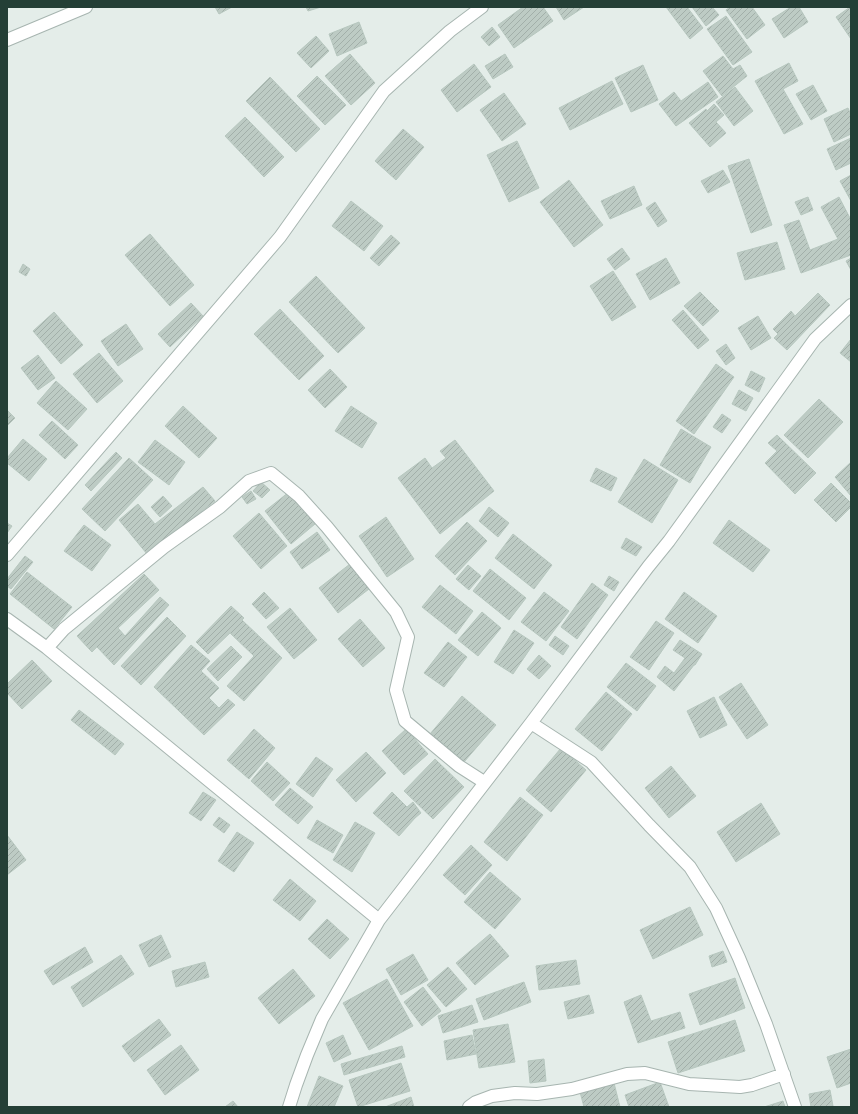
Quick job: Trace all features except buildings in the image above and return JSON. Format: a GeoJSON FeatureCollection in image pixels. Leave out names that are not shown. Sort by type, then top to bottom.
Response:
{"type":"FeatureCollection","features":[{"type":"Feature","properties":{"kind":"street"},"geometry":{"type":"LineString","coordinates":[[7,40],[86,7]]}},
{"type":"Feature","properties":{"kind":"street"},"geometry":{"type":"LineString","coordinates":[[7,555],[280,237],[384,91],[450,31],[482,7]]}},
{"type":"Feature","properties":{"kind":"street"},"geometry":{"type":"LineString","coordinates":[[290,1107],[296,1085],[322,1019],[378,920],[531,723],[648,567],[669,542],[816,339],[851,305]]}},
{"type":"Feature","properties":{"kind":"street"},"geometry":{"type":"LineString","coordinates":[[47,648],[64,629],[164,547],[220,506],[249,481],[271,473],[299,496],[327,527],[396,612],[408,637],[396,690],[405,721],[459,766],[484,782]]}},
{"type":"Feature","properties":{"kind":"street"},"geometry":{"type":"LineString","coordinates":[[7,619],[47,648],[378,920]]}},
{"type":"Feature","properties":{"kind":"street"},"geometry":{"type":"LineString","coordinates":[[531,723],[592,762],[649,825],[690,867],[716,908],[726,930],[766,1024],[794,1107]]}},
{"type":"Feature","properties":{"kind":"street"},"geometry":{"type":"LineString","coordinates":[[469,1107],[476,1102],[492,1096],[515,1093],[537,1094],[572,1089],[627,1074],[645,1073],[689,1084],[740,1087],[752,1085],[784,1074]]}}]}
